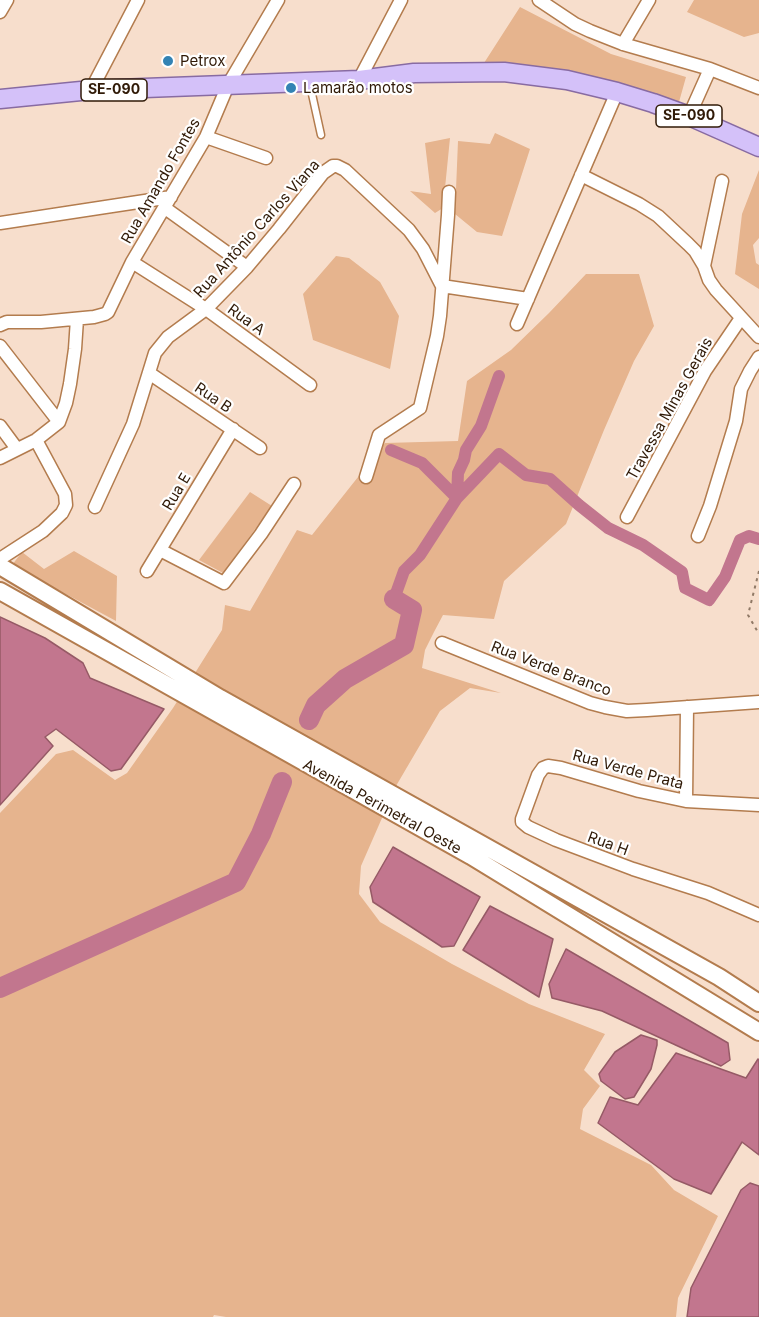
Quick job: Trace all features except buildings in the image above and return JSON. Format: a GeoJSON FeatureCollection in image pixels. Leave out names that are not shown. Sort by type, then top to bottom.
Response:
{"type":"FeatureCollection","features":[{"type":"Feature","properties":{"kind":"main road","name":"SE-090"},"geometry":{"type":"LineString","coordinates":[[0,99],[90,90],[359,80],[414,73],[504,72],[567,80],[617,92],[689,116],[759,147]]}},
{"type":"Feature","properties":{"kind":"main road","name":"Avenida Perimetral Oeste"},"geometry":{"type":"LineString","coordinates":[[0,566],[220,698],[719,977],[759,1003]]}},
{"type":"Feature","properties":{"kind":"main road","name":"Avenida Perimetral Oeste"},"geometry":{"type":"LineString","coordinates":[[0,591],[471,856],[759,1032]]}},
{"type":"Feature","properties":{"kind":"street"},"geometry":{"type":"LineString","coordinates":[[0,12],[7,0]]}},
{"type":"Feature","properties":{"kind":"street"},"geometry":{"type":"LineString","coordinates":[[90,90],[138,0]]}},
{"type":"Feature","properties":{"kind":"street","name":"Rua Amando Fontes"},"geometry":{"type":"LineString","coordinates":[[77,319],[105,314],[110,308],[132,262],[206,137],[228,85],[278,0]]}},
{"type":"Feature","properties":{"kind":"street"},"geometry":{"type":"LineString","coordinates":[[359,80],[401,0]]}},
{"type":"Feature","properties":{"kind":"street"},"geometry":{"type":"LineString","coordinates":[[539,0],[590,32],[710,69],[759,88]]}},
{"type":"Feature","properties":{"kind":"street"},"geometry":{"type":"LineString","coordinates":[[623,44],[649,0]]}},
{"type":"Feature","properties":{"kind":"street"},"geometry":{"type":"LineString","coordinates":[[689,116],[710,69]]}},
{"type":"Feature","properties":{"kind":"street"},"geometry":{"type":"LineString","coordinates":[[517,324],[617,92]]}},
{"type":"Feature","properties":{"kind":"street"},"geometry":{"type":"LineString","coordinates":[[206,137],[266,158]]}},
{"type":"Feature","properties":{"kind":"street","name":"Rua Antônio Carlos Viana"},"geometry":{"type":"LineString","coordinates":[[95,507],[133,424],[155,353],[164,342],[207,309],[247,267],[323,173],[333,166],[340,166],[345,170],[409,230],[423,249],[442,286]]}},
{"type":"Feature","properties":{"kind":"street"},"geometry":{"type":"LineString","coordinates":[[581,175],[626,196],[658,216],[695,251],[712,284],[759,337]]}},
{"type":"Feature","properties":{"kind":"street"},"geometry":{"type":"LineString","coordinates":[[704,266],[722,181]]}},
{"type":"Feature","properties":{"kind":"street"},"geometry":{"type":"LineString","coordinates":[[366,477],[379,435],[420,408],[440,316],[449,192]]}},
{"type":"Feature","properties":{"kind":"street"},"geometry":{"type":"LineString","coordinates":[[0,223],[168,202],[247,267]]}},
{"type":"Feature","properties":{"kind":"street","name":"Rua A"},"geometry":{"type":"LineString","coordinates":[[132,262],[207,309],[310,385]]}},
{"type":"Feature","properties":{"kind":"street"},"geometry":{"type":"LineString","coordinates":[[442,286],[528,299]]}},
{"type":"Feature","properties":{"kind":"street","name":"Travessa Minas Gerais"},"geometry":{"type":"LineString","coordinates":[[627,517],[705,371],[741,318]]}},
{"type":"Feature","properties":{"kind":"street"},"geometry":{"type":"LineString","coordinates":[[0,325],[7,322],[77,319],[70,384],[59,422],[36,440],[0,458]]}},
{"type":"Feature","properties":{"kind":"street"},"geometry":{"type":"LineString","coordinates":[[0,346],[59,422]]}},
{"type":"Feature","properties":{"kind":"street"},"geometry":{"type":"LineString","coordinates":[[698,536],[710,506],[736,422],[741,389],[759,357]]}},
{"type":"Feature","properties":{"kind":"street","name":"Rua B"},"geometry":{"type":"LineString","coordinates":[[149,373],[260,448]]}},
{"type":"Feature","properties":{"kind":"street"},"geometry":{"type":"LineString","coordinates":[[0,426],[17,449]]}},
{"type":"Feature","properties":{"kind":"street","name":"Rua E"},"geometry":{"type":"LineString","coordinates":[[147,571],[233,429]]}},
{"type":"Feature","properties":{"kind":"street"},"geometry":{"type":"LineString","coordinates":[[0,559],[43,531],[62,513],[66,505],[66,496],[60,482],[36,440]]}},
{"type":"Feature","properties":{"kind":"street"},"geometry":{"type":"LineString","coordinates":[[160,550],[224,583],[261,534],[294,484]]}},
{"type":"Feature","properties":{"kind":"street","name":"Rua Verde Branco"},"geometry":{"type":"LineString","coordinates":[[442,643],[605,707],[627,711],[759,702]]}},
{"type":"Feature","properties":{"kind":"street"},"geometry":{"type":"LineString","coordinates":[[686,801],[687,707]]}},
{"type":"Feature","properties":{"kind":"street","name":"Rua H"},"geometry":{"type":"LineString","coordinates":[[561,768],[548,766],[542,769],[522,816],[522,822],[525,825],[556,840],[633,869],[708,893],[759,915]]}},
{"type":"Feature","properties":{"kind":"street","name":"Rua Verde Prata"},"geometry":{"type":"LineString","coordinates":[[561,768],[639,791],[686,801],[759,805]]}},
{"type":"Feature","properties":{"kind":"lane"},"geometry":{"type":"LineString","coordinates":[[309,81],[321,135]]}},
{"type":"Feature","properties":{"kind":"path"},"geometry":{"type":"LineString","coordinates":[[759,572],[748,615],[759,634]]}},
{"type":"Feature","properties":{"kind":"shaded area"},"geometry":{"type":"Polygon","coordinates":[[[694,0],[759,0],[759,33],[744,37],[687,12],[694,0]]]}},
{"type":"Feature","properties":{"kind":"shaded area"},"geometry":{"type":"Polygon","coordinates":[[[520,7],[611,54],[686,77],[679,102],[558,72],[484,63],[520,7]]]}},
{"type":"Feature","properties":{"kind":"shaded area"},"geometry":{"type":"Polygon","coordinates":[[[495,133],[530,149],[502,236],[477,232],[455,214],[458,141],[490,144],[495,133]]]}},
{"type":"Feature","properties":{"kind":"shaded area"},"geometry":{"type":"Polygon","coordinates":[[[450,138],[443,208],[435,213],[410,191],[431,194],[425,143],[450,138]]]}},
{"type":"Feature","properties":{"kind":"shaded area"},"geometry":{"type":"Polygon","coordinates":[[[759,170],[759,238],[753,245],[756,263],[759,265],[759,289],[735,274],[742,214],[759,170]]]}},
{"type":"Feature","properties":{"kind":"shaded area"},"geometry":{"type":"Polygon","coordinates":[[[336,256],[349,258],[380,282],[399,316],[390,369],[313,340],[303,294],[336,256]]]}},
{"type":"Feature","properties":{"kind":"shaded area"},"geometry":{"type":"Polygon","coordinates":[[[586,274],[639,274],[654,326],[634,361],[566,524],[504,581],[494,619],[443,615],[434,632],[425,650],[422,668],[501,693],[470,688],[440,711],[396,786],[361,866],[359,894],[380,922],[452,964],[529,1004],[605,1034],[584,1070],[600,1086],[583,1109],[580,1129],[651,1165],[674,1190],[718,1216],[678,1298],[676,1317],[226,1317],[214,1315],[213,1317],[0,1317],[0,813],[56,754],[73,750],[115,780],[127,773],[173,708],[222,630],[225,605],[250,611],[297,530],[312,535],[385,443],[458,441],[467,381],[511,350],[586,274]]]}},
{"type":"Feature","properties":{"kind":"shaded area"},"geometry":{"type":"Polygon","coordinates":[[[250,492],[272,506],[223,573],[199,560],[250,492]]]}},
{"type":"Feature","properties":{"kind":"shaded area"},"geometry":{"type":"Polygon","coordinates":[[[74,551],[117,576],[116,621],[12,565],[22,552],[44,569],[74,551]]]}},
{"type":"Feature","properties":{"kind":"shaded area"},"geometry":{"type":"Polygon","coordinates":[[[0,617],[45,638],[83,663],[90,678],[164,709],[121,769],[111,771],[56,729],[45,737],[53,746],[0,805],[0,617]]]}},
{"type":"Feature","properties":{"kind":"shaded area"},"geometry":{"type":"Polygon","coordinates":[[[393,847],[480,897],[454,946],[442,947],[373,902],[370,887],[393,847]]]}},
{"type":"Feature","properties":{"kind":"shaded area"},"geometry":{"type":"Polygon","coordinates":[[[490,906],[553,939],[539,997],[463,950],[490,906]]]}},
{"type":"Feature","properties":{"kind":"shaded area"},"geometry":{"type":"Polygon","coordinates":[[[566,949],[728,1043],[730,1060],[721,1066],[602,1011],[552,998],[549,984],[566,949]]]}},
{"type":"Feature","properties":{"kind":"shaded area"},"geometry":{"type":"Polygon","coordinates":[[[641,1035],[657,1040],[651,1069],[634,1097],[625,1099],[601,1081],[599,1074],[615,1052],[641,1035]]]}},
{"type":"Feature","properties":{"kind":"shaded area"},"geometry":{"type":"Polygon","coordinates":[[[676,1053],[746,1078],[759,1060],[759,1155],[742,1142],[711,1194],[674,1179],[598,1123],[610,1097],[638,1105],[676,1053]]]}},
{"type":"Feature","properties":{"kind":"shaded area"},"geometry":{"type":"Polygon","coordinates":[[[750,1183],[759,1186],[759,1317],[687,1317],[691,1288],[741,1190],[750,1183]]]}},
{"type":"Feature","properties":{"kind":"waterway"},"geometry":{"type":"LineString","coordinates":[[457,498],[458,473],[466,450],[481,426],[499,376]]}},
{"type":"Feature","properties":{"kind":"waterway"},"geometry":{"type":"LineString","coordinates":[[391,450],[422,463],[457,498]]}},
{"type":"Feature","properties":{"kind":"waterway"},"geometry":{"type":"LineString","coordinates":[[394,599],[404,571],[420,555],[457,498],[499,454],[526,475],[550,479],[608,528],[643,545],[682,572],[685,588],[709,600],[725,577],[740,540],[749,536],[759,539]]}},
{"type":"Feature","properties":{"kind":"waterway"},"geometry":{"type":"LineString","coordinates":[[309,720],[316,705],[345,679],[404,645],[412,610],[394,599]]}},
{"type":"Feature","properties":{"kind":"waterway"},"geometry":{"type":"LineString","coordinates":[[0,988],[236,882],[261,834],[282,782]]}},
{"type":"Feature","properties":{"kind":"place","name":"Petrox"},"geometry":{"type":"Point","coordinates":[168,61]}},
{"type":"Feature","properties":{"kind":"place","name":"Lamarão motos"},"geometry":{"type":"Point","coordinates":[291,88]}}]}
